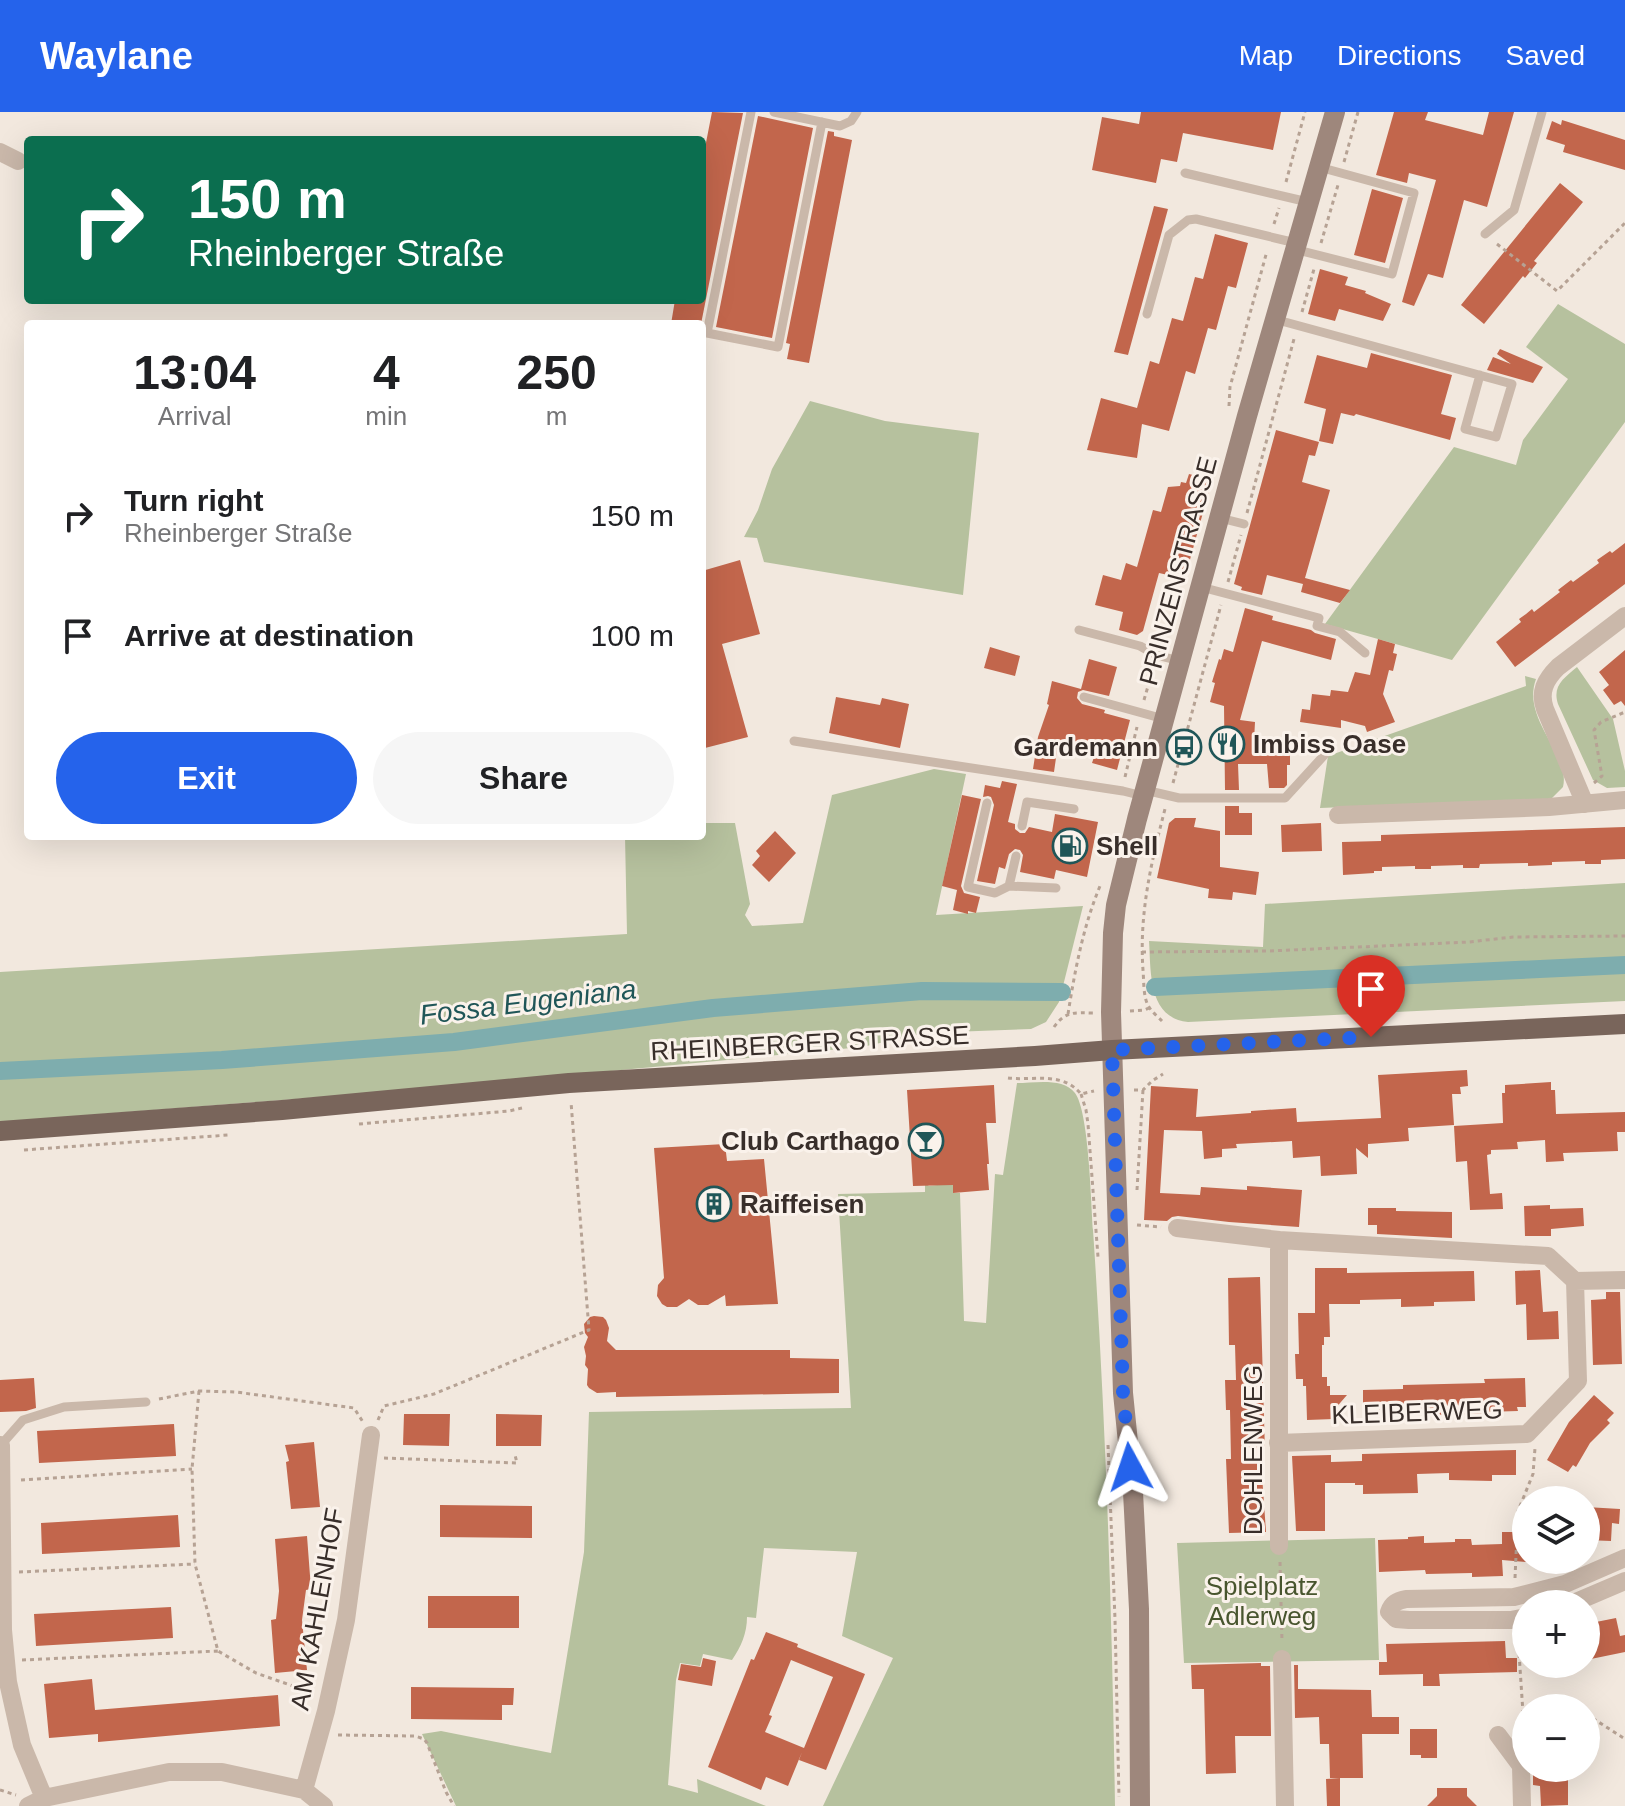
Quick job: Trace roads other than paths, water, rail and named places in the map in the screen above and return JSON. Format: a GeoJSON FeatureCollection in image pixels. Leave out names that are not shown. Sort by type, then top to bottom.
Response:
{"type":"FeatureCollection","features":[{"type":"Feature","properties":{"kind":"main road","name":"PRINZENSTRASSE"},"geometry":{"type":"LineString","coordinates":[[1140,1806],[1139,1609],[1133,1492],[1123,1393],[1112,1050],[1116,905],[1274,319],[1335,112]]}},
{"type":"Feature","properties":{"kind":"main road","name":"RHEINBERGER STRASSE"},"geometry":{"type":"LineString","coordinates":[[0,1131],[282,1110],[569,1083],[1112,1050],[1625,1024]]}},
{"type":"Feature","properties":{"kind":"street"},"geometry":{"type":"LineString","coordinates":[[0,152],[18,161]]}},
{"type":"Feature","properties":{"kind":"street"},"geometry":{"type":"LineString","coordinates":[[1584,799],[1545,709],[1543,688],[1558,667],[1625,616]]}},
{"type":"Feature","properties":{"kind":"street"},"geometry":{"type":"LineString","coordinates":[[1338,815],[1584,799],[1625,800]]}},
{"type":"Feature","properties":{"kind":"street"},"geometry":{"type":"LineString","coordinates":[[1177,1228],[1279,1240],[1548,1256],[1575,1281],[1625,1280]]}},
{"type":"Feature","properties":{"kind":"street","name":"DOHLENWEG"},"geometry":{"type":"LineString","coordinates":[[1279,1240],[1279,1546]]}},
{"type":"Feature","properties":{"kind":"street","name":"KLEIBERWEG"},"geometry":{"type":"LineString","coordinates":[[1278,1443],[1527,1434],[1578,1381],[1575,1281]]}},
{"type":"Feature","properties":{"kind":"street","name":"AM KAHLENHOF"},"geometry":{"type":"LineString","coordinates":[[304,1790],[329,1699],[346,1620],[371,1435]]}},
{"type":"Feature","properties":{"kind":"street"},"geometry":{"type":"LineString","coordinates":[[1,1445],[3,1630],[8,1682],[36,1802],[169,1772],[222,1772],[304,1790],[324,1806]]}},
{"type":"Feature","properties":{"kind":"street"},"geometry":{"type":"LineString","coordinates":[[1541,1590],[1565,1584],[1625,1558]]}},
{"type":"Feature","properties":{"kind":"street"},"geometry":{"type":"LineString","coordinates":[[1600,1592],[1625,1581]]}},
{"type":"Feature","properties":{"kind":"street"},"geometry":{"type":"LineString","coordinates":[[1512,1597],[1406,1599],[1396,1602],[1389,1612],[1396,1619],[1409,1620],[1512,1618]]}},
{"type":"Feature","properties":{"kind":"street"},"geometry":{"type":"LineString","coordinates":[[1282,1659],[1285,1806]]}},
{"type":"Feature","properties":{"kind":"street"},"geometry":{"type":"LineString","coordinates":[[1498,1735],[1521,1766],[1522,1806]]}},
{"type":"Feature","properties":{"kind":"lane"},"geometry":{"type":"LineString","coordinates":[[751,112],[707,333],[778,347],[822,122]]}},
{"type":"Feature","properties":{"kind":"lane"},"geometry":{"type":"LineString","coordinates":[[774,112],[840,126],[851,121],[857,112]]}},
{"type":"Feature","properties":{"kind":"lane"},"geometry":{"type":"LineString","coordinates":[[1485,234],[1514,210],[1542,112]]}},
{"type":"Feature","properties":{"kind":"lane"},"geometry":{"type":"LineString","coordinates":[[1147,314],[1169,235],[1188,220],[1196,219],[1271,237],[1318,255],[1392,274],[1414,193],[1319,167]]}},
{"type":"Feature","properties":{"kind":"lane"},"geometry":{"type":"LineString","coordinates":[[1185,173],[1308,202]]}},
{"type":"Feature","properties":{"kind":"lane"},"geometry":{"type":"LineString","coordinates":[[1274,319],[1298,325],[1480,375],[1512,384],[1496,437],[1465,429],[1480,375]]}},
{"type":"Feature","properties":{"kind":"lane"},"geometry":{"type":"LineString","coordinates":[[1220,518],[1244,524]]}},
{"type":"Feature","properties":{"kind":"lane"},"geometry":{"type":"LineString","coordinates":[[1201,587],[1319,618],[1317,626],[1340,632],[1365,653]]}},
{"type":"Feature","properties":{"kind":"lane"},"geometry":{"type":"LineString","coordinates":[[1079,630],[1140,646],[1156,655],[1180,661]]}},
{"type":"Feature","properties":{"kind":"lane"},"geometry":{"type":"LineString","coordinates":[[1084,697],[1164,719]]}},
{"type":"Feature","properties":{"kind":"lane"},"geometry":{"type":"LineString","coordinates":[[794,741],[1179,798],[1285,798],[1328,751]]}},
{"type":"Feature","properties":{"kind":"lane"},"geometry":{"type":"LineString","coordinates":[[1022,826],[1027,802],[1074,809]]}},
{"type":"Feature","properties":{"kind":"lane"},"geometry":{"type":"LineString","coordinates":[[987,803],[968,887],[995,893],[1009,886],[1056,888]]}},
{"type":"Feature","properties":{"kind":"lane"},"geometry":{"type":"LineString","coordinates":[[1009,886],[1016,856]]}},
{"type":"Feature","properties":{"kind":"lane"},"geometry":{"type":"LineString","coordinates":[[1,1445],[23,1420],[64,1407],[146,1402]]}},
{"type":"Feature","properties":{"kind":"waterway","name":"Fossa Eugeniana"},"geometry":{"type":"LineString","coordinates":[[1155,987],[1625,965]]}},
{"type":"Feature","properties":{"kind":"waterway","name":"Fossa Eugeniana"},"geometry":{"type":"LineString","coordinates":[[0,1071],[222,1060],[454,1042],[713,1008],[922,991],[1062,992]]}},
{"type":"Feature","properties":{"kind":"place","name":"Imbiss Oase"},"geometry":{"type":"Point","coordinates":[1227,744]}},
{"type":"Feature","properties":{"kind":"place","name":"Gardemann"},"geometry":{"type":"Point","coordinates":[1184,747]}},
{"type":"Feature","properties":{"kind":"place","name":"Shell"},"geometry":{"type":"Point","coordinates":[1070,846]}},
{"type":"Feature","properties":{"kind":"place","name":"Club Carthago"},"geometry":{"type":"Point","coordinates":[926,1141]}},
{"type":"Feature","properties":{"kind":"place","name":"Raiffeisen"},"geometry":{"type":"Point","coordinates":[714,1204]}},
{"type":"Feature","properties":{"kind":"park label","name":"Spielplatz Adlerweg"},"geometry":{"type":"Point","coordinates":[1262,1601]}}]}
